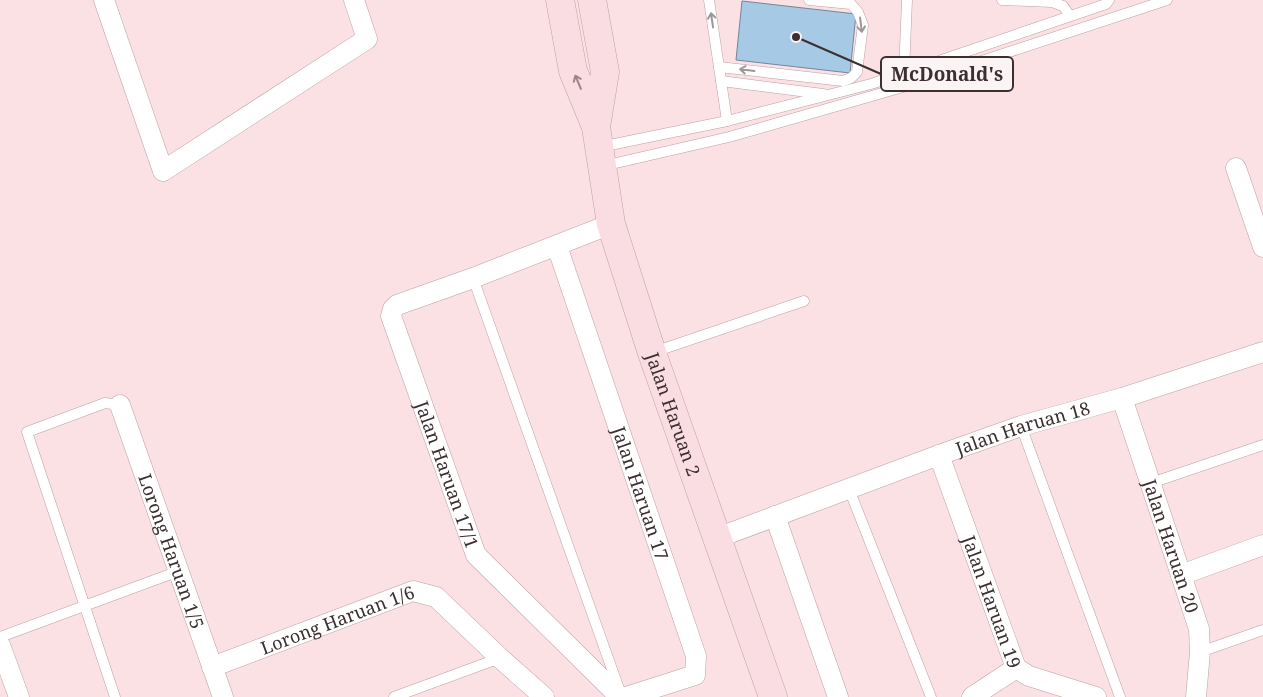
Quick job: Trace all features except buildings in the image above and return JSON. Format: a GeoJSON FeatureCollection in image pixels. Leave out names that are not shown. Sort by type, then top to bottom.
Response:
{"type":"FeatureCollection","features":[{"type":"Feature","properties":{"kind":"main road","name":"Jalan Haruan 2"},"geometry":{"type":"LineString","coordinates":[[560,0],[573,71],[599,147],[611,224],[652,353],[773,697]]}},
{"type":"Feature","properties":{"kind":"main road","name":"Jalan Haruan 2"},"geometry":{"type":"LineString","coordinates":[[592,0],[605,72],[599,147]]}},
{"type":"Feature","properties":{"kind":"street"},"geometry":{"type":"LineString","coordinates":[[104,0],[163,171],[368,39],[354,0]]}},
{"type":"Feature","properties":{"kind":"street"},"geometry":{"type":"LineString","coordinates":[[1236,168],[1263,247]]}},
{"type":"Feature","properties":{"kind":"street"},"geometry":{"type":"LineString","coordinates":[[473,278],[611,224]]}},
{"type":"Feature","properties":{"kind":"street","name":"Jalan Haruan 17"},"geometry":{"type":"LineString","coordinates":[[557,246],[696,656],[695,675],[626,697]]}},
{"type":"Feature","properties":{"kind":"street","name":"Jalan Haruan 17/1"},"geometry":{"type":"LineString","coordinates":[[473,278],[397,305],[393,309],[392,316],[476,555],[621,697]]}},
{"type":"Feature","properties":{"kind":"street","name":"Jalan Haruan 18"},"geometry":{"type":"LineString","coordinates":[[717,538],[1021,426],[1122,398],[1263,352]]}},
{"type":"Feature","properties":{"kind":"street","name":"Jalan Haruan 20"},"geometry":{"type":"LineString","coordinates":[[1122,398],[1198,630],[1200,652],[1196,697]]}},
{"type":"Feature","properties":{"kind":"street","name":"Lorong Haruan 1/5"},"geometry":{"type":"LineString","coordinates":[[120,405],[223,697]]}},
{"type":"Feature","properties":{"kind":"street","name":"Jalan Haruan 19"},"geometry":{"type":"LineString","coordinates":[[940,455],[1016,668],[1029,676],[1096,697]]}},
{"type":"Feature","properties":{"kind":"street"},"geometry":{"type":"LineString","coordinates":[[780,514],[838,697]]}},
{"type":"Feature","properties":{"kind":"street"},"geometry":{"type":"LineString","coordinates":[[1181,575],[1263,545]]}},
{"type":"Feature","properties":{"kind":"street","name":"Lorong Haruan 1/6"},"geometry":{"type":"LineString","coordinates":[[212,667],[413,591],[436,596],[500,658],[544,697]]}},
{"type":"Feature","properties":{"kind":"street"},"geometry":{"type":"LineString","coordinates":[[0,645],[19,697]]}},
{"type":"Feature","properties":{"kind":"street"},"geometry":{"type":"LineString","coordinates":[[972,697],[1016,668]]}},
{"type":"Feature","properties":{"kind":"lane"},"geometry":{"type":"LineString","coordinates":[[709,0],[726,120]]}},
{"type":"Feature","properties":{"kind":"lane"},"geometry":{"type":"LineString","coordinates":[[719,67],[843,81],[856,75],[862,25],[858,12],[851,4],[809,0]]}},
{"type":"Feature","properties":{"kind":"lane"},"geometry":{"type":"LineString","coordinates":[[904,73],[907,0]]}},
{"type":"Feature","properties":{"kind":"lane"},"geometry":{"type":"LineString","coordinates":[[1002,0],[1052,2],[1063,6],[1070,16]]}},
{"type":"Feature","properties":{"kind":"lane"},"geometry":{"type":"LineString","coordinates":[[599,147],[726,120],[871,84],[1106,4],[1109,0]]}},
{"type":"Feature","properties":{"kind":"lane"},"geometry":{"type":"LineString","coordinates":[[599,147],[729,137],[904,86],[1167,0]]}},
{"type":"Feature","properties":{"kind":"lane"},"geometry":{"type":"LineString","coordinates":[[721,81],[829,95]]}},
{"type":"Feature","properties":{"kind":"lane"},"geometry":{"type":"LineString","coordinates":[[473,278],[621,697]]}},
{"type":"Feature","properties":{"kind":"lane"},"geometry":{"type":"LineString","coordinates":[[652,353],[804,301]]}},
{"type":"Feature","properties":{"kind":"lane"},"geometry":{"type":"LineString","coordinates":[[116,697],[27,432],[105,403],[120,405]]}},
{"type":"Feature","properties":{"kind":"lane"},"geometry":{"type":"LineString","coordinates":[[1021,426],[1120,697]]}},
{"type":"Feature","properties":{"kind":"lane"},"geometry":{"type":"LineString","coordinates":[[1151,483],[1263,445]]}},
{"type":"Feature","properties":{"kind":"lane"},"geometry":{"type":"LineString","coordinates":[[849,489],[931,697]]}},
{"type":"Feature","properties":{"kind":"lane"},"geometry":{"type":"LineString","coordinates":[[0,637],[179,572]]}},
{"type":"Feature","properties":{"kind":"lane"},"geometry":{"type":"LineString","coordinates":[[1200,652],[1263,630]]}},
{"type":"Feature","properties":{"kind":"lane"},"geometry":{"type":"LineString","coordinates":[[394,697],[500,658]]}},
{"type":"Feature","properties":{"kind":"place","name":"McDonald's"},"geometry":{"type":"Point","coordinates":[796,37]}}]}
